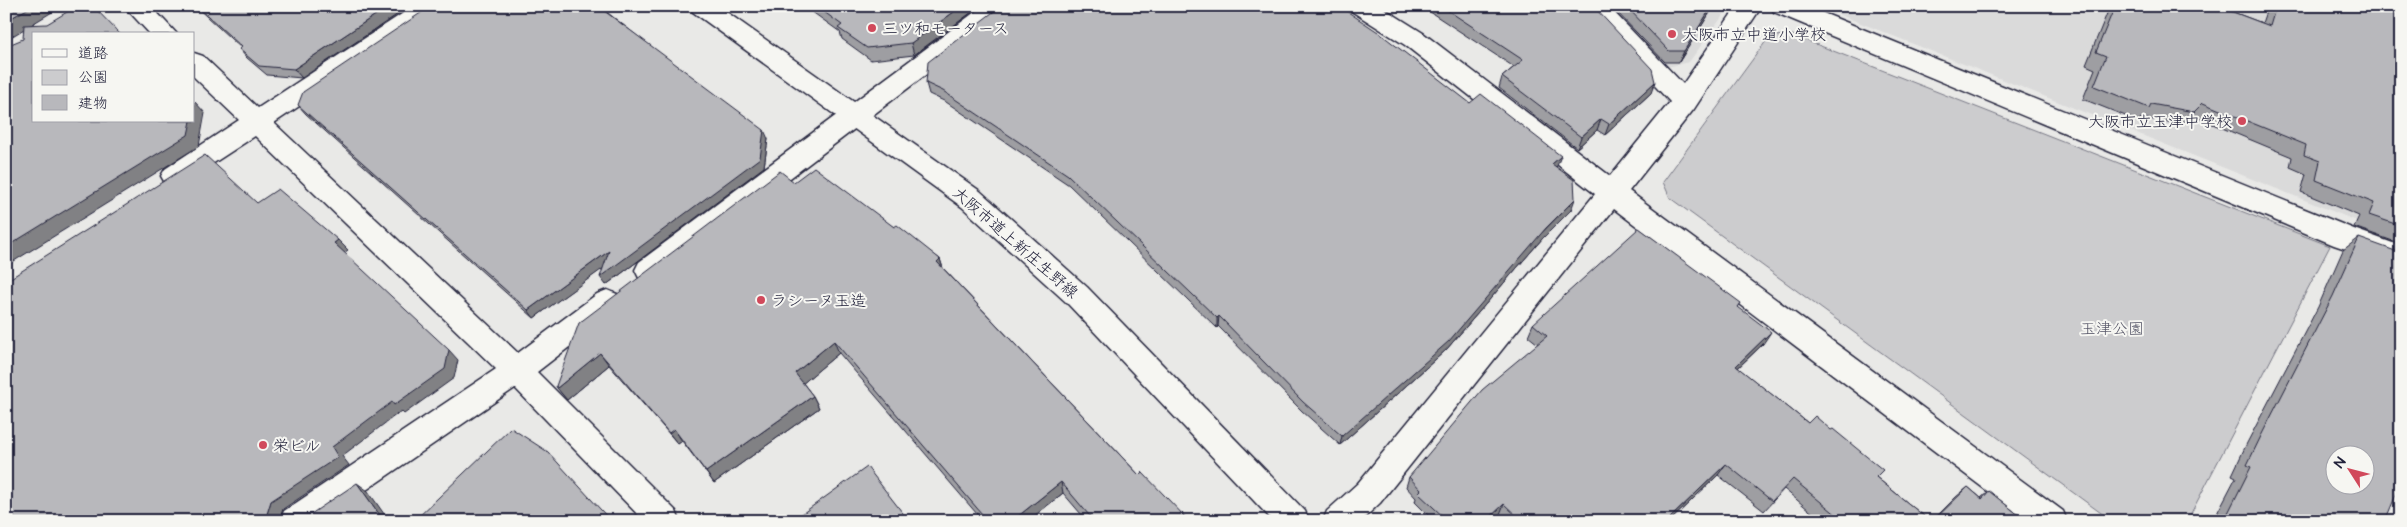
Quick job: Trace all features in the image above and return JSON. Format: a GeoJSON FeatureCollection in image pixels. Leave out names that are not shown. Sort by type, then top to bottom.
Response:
{"type":"FeatureCollection","features":[{"type":"Feature","properties":{"kind":"street"},"geometry":{"type":"LineString","coordinates":[[136,6],[162,32]]}},
{"type":"Feature","properties":{"kind":"street"},"geometry":{"type":"LineString","coordinates":[[157,187],[258,123],[432,6]]}},
{"type":"Feature","properties":{"kind":"street","name":"大阪市道上新庄生野線"},"geometry":{"type":"LineString","coordinates":[[702,6],[971,200],[1077,295],[1294,521]]}},
{"type":"Feature","properties":{"kind":"street"},"geometry":{"type":"LineString","coordinates":[[296,521],[517,371],[852,115],[1000,6]]}},
{"type":"Feature","properties":{"kind":"street"},"geometry":{"type":"LineString","coordinates":[[1361,6],[1414,39],[1612,193],[2052,521]]}},
{"type":"Feature","properties":{"kind":"street"},"geometry":{"type":"LineString","coordinates":[[1593,6],[1685,102]]}},
{"type":"Feature","properties":{"kind":"street"},"geometry":{"type":"LineString","coordinates":[[1338,521],[1369,493],[1685,102],[1750,6]]}},
{"type":"Feature","properties":{"kind":"street"},"geometry":{"type":"LineString","coordinates":[[1782,6],[2334,233],[2401,257]]}},
{"type":"Feature","properties":{"kind":"street"},"geometry":{"type":"LineString","coordinates":[[195,63],[517,371],[665,521]]}},
{"type":"Feature","properties":{"kind":"shaded area","name":"大阪市立中道小学校"},"geometry":{"type":"Polygon","coordinates":[[[1607,6],[1730,6],[1689,62],[1667,67],[1607,6]]]}},
{"type":"Feature","properties":{"kind":"shaded area","name":"大阪市立玉津中学校"},"geometry":{"type":"Polygon","coordinates":[[[1818,6],[2401,6],[2401,20],[2357,221],[1818,6]]]}},
{"type":"Feature","properties":{"kind":"green space","name":"玉津公園"},"geometry":{"type":"Polygon","coordinates":[[[1790,34],[2330,246],[2187,521],[2112,521],[1670,198],[1663,182],[1769,37],[1790,34]]]}},
{"type":"Feature","properties":{"kind":"building"},"geometry":{"type":"Polygon","coordinates":[[[6,6],[32,6],[6,21],[6,6]]]}},
{"type":"Feature","properties":{"kind":"building"},"geometry":{"type":"Polygon","coordinates":[[[77,6],[93,6],[118,32],[32,32],[32,122],[191,122],[188,135],[6,247],[6,46],[23,39],[24,25],[47,24],[77,6]]]}},
{"type":"Feature","properties":{"kind":"building"},"geometry":{"type":"Polygon","coordinates":[[[197,6],[389,6],[294,69],[259,66],[239,49],[242,47],[197,6]]]}},
{"type":"Feature","properties":{"kind":"building"},"geometry":{"type":"Polygon","coordinates":[[[431,6],[603,6],[605,8],[603,10],[764,130],[760,158],[600,277],[609,251],[528,310],[298,105],[303,92],[431,6]]]}},
{"type":"Feature","properties":{"kind":"building"},"geometry":{"type":"Polygon","coordinates":[[[816,6],[962,6],[911,43],[867,48],[838,28],[842,25],[816,6]]]}},
{"type":"Feature","properties":{"kind":"building"},"geometry":{"type":"Polygon","coordinates":[[[1001,6],[1339,6],[1378,32],[1470,103],[1481,94],[1561,156],[1552,164],[1574,180],[1575,199],[1546,228],[1449,341],[1342,436],[1303,402],[1219,316],[1217,318],[1068,175],[943,91],[926,83],[928,62],[1001,6]]]}},
{"type":"Feature","properties":{"kind":"building"},"geometry":{"type":"Polygon","coordinates":[[[1441,6],[1593,6],[1652,69],[1655,82],[1609,124],[1601,119],[1581,137],[1502,77],[1523,60],[1441,6]]]}},
{"type":"Feature","properties":{"kind":"building"},"geometry":{"type":"Polygon","coordinates":[[[1626,6],[1712,6],[1684,51],[1669,51],[1626,6]]]}},
{"type":"Feature","properties":{"kind":"building"},"geometry":{"type":"Polygon","coordinates":[[[2115,6],[2217,6],[2270,26],[2276,6],[2401,6],[2401,226],[2369,215],[2374,203],[2316,180],[2320,161],[2304,155],[2306,145],[2203,103],[2194,112],[2151,104],[2149,108],[2094,86],[2106,56],[2096,52],[2115,6]]]}},
{"type":"Feature","properties":{"kind":"building"},"geometry":{"type":"Polygon","coordinates":[[[205,155],[257,203],[278,189],[338,240],[334,243],[449,350],[445,369],[394,405],[392,402],[332,447],[338,457],[271,501],[267,514],[311,514],[357,483],[384,521],[6,521],[6,281],[205,155]]]}},
{"type":"Feature","properties":{"kind":"building"},"geometry":{"type":"Polygon","coordinates":[[[814,167],[894,227],[897,225],[940,259],[937,262],[1139,475],[1142,472],[1189,521],[1094,521],[1061,482],[1012,521],[988,521],[834,341],[795,373],[813,396],[706,472],[674,429],[669,433],[600,353],[557,388],[556,386],[579,323],[780,171],[794,182],[814,167]]]}},
{"type":"Feature","properties":{"kind":"building"},"geometry":{"type":"Polygon","coordinates":[[[1639,228],[1741,303],[1738,307],[1771,332],[1736,366],[1808,423],[1815,416],[1831,430],[1833,429],[1883,470],[1876,477],[1930,521],[1844,521],[1793,479],[1772,501],[1726,464],[1670,518],[1674,521],[1522,521],[1504,504],[1486,521],[1448,521],[1418,493],[1421,490],[1409,477],[1482,390],[1547,336],[1533,324],[1639,228]]]}},
{"type":"Feature","properties":{"kind":"building"},"geometry":{"type":"Polygon","coordinates":[[[2359,238],[2401,253],[2401,483],[2385,521],[2224,521],[2251,467],[2247,465],[2333,296],[2359,238]]]}},
{"type":"Feature","properties":{"kind":"building"},"geometry":{"type":"Polygon","coordinates":[[[511,428],[548,452],[611,521],[414,521],[511,428]]]}},
{"type":"Feature","properties":{"kind":"building"},"geometry":{"type":"Polygon","coordinates":[[[867,467],[909,521],[792,521],[867,467]]]}},
{"type":"Feature","properties":{"kind":"building"},"geometry":{"type":"Polygon","coordinates":[[[1968,487],[1982,499],[1989,491],[2026,521],[1933,521],[1968,487]]]}},
{"type":"Feature","properties":{"kind":"place","name":"三ツ和モータース"},"geometry":{"type":"Point","coordinates":[872,28]}},
{"type":"Feature","properties":{"kind":"place","name":"大阪市立中道小学校"},"geometry":{"type":"Point","coordinates":[1672,34]}},
{"type":"Feature","properties":{"kind":"place","name":"大阪市立玉津中学校"},"geometry":{"type":"Point","coordinates":[2242,121]}},
{"type":"Feature","properties":{"kind":"place","name":"ラシーヌ玉造"},"geometry":{"type":"Point","coordinates":[761,300]}},
{"type":"Feature","properties":{"kind":"place","name":"栄ビル"},"geometry":{"type":"Point","coordinates":[263,445]}}]}
